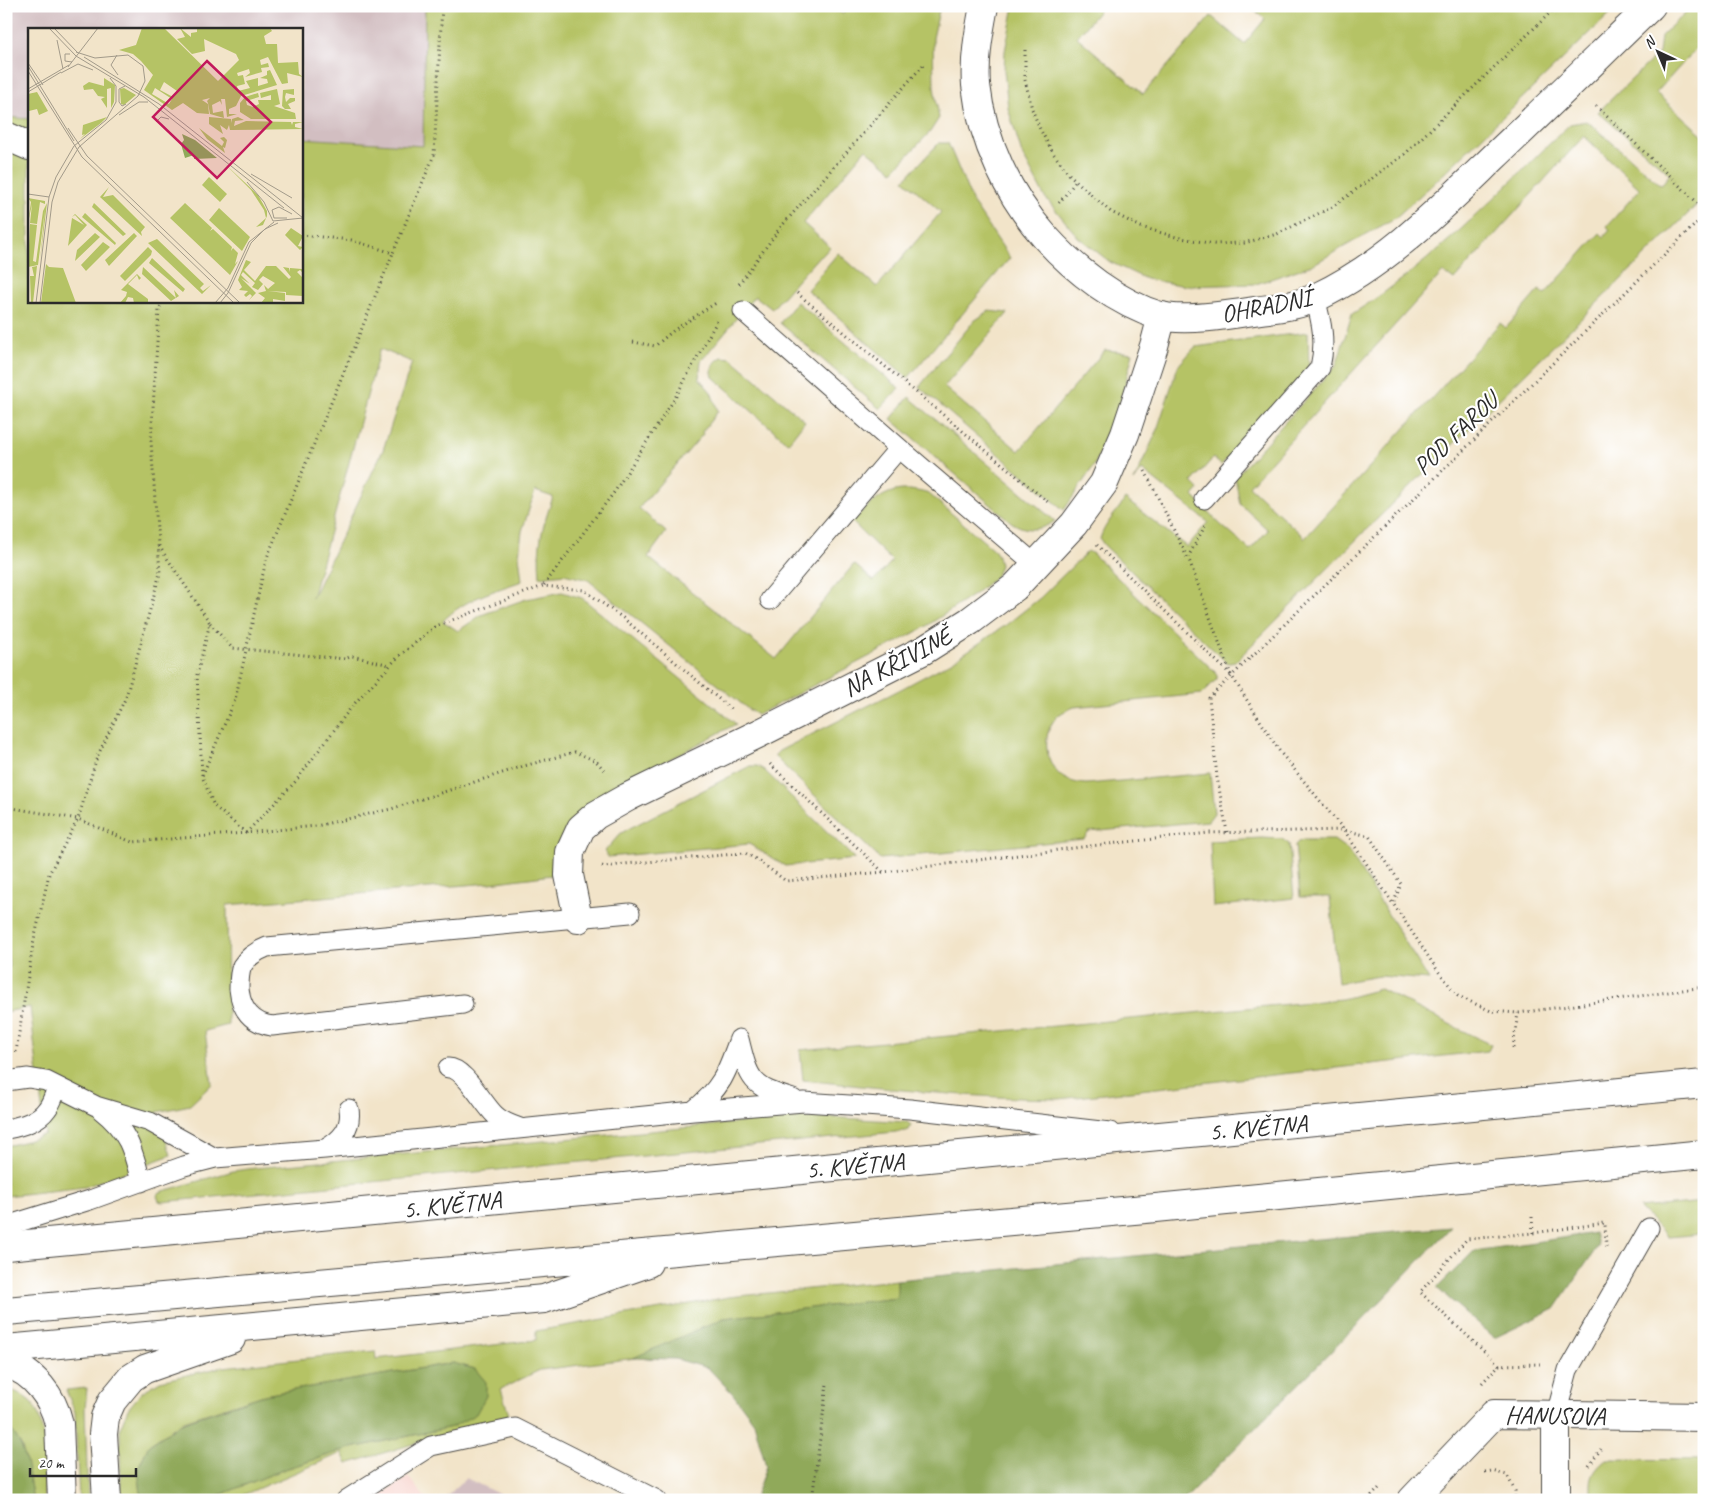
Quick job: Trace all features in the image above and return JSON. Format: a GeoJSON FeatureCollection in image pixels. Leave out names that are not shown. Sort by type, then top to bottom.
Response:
{"type":"FeatureCollection","features":[{"type":"Feature","properties":{"kind":"main road","name":"OHRADNÍ"},"geometry":{"type":"LineString","coordinates":[[984,6],[978,40],[976,85],[990,144],[1021,205],[1052,245],[1074,265],[1106,289],[1132,304],[1162,316],[1188,318],[1235,314],[1288,306],[1315,298],[1348,280],[1384,256],[1428,220],[1651,6]]}},
{"type":"Feature","properties":{"kind":"main road"},"geometry":{"type":"LineString","coordinates":[[6,136],[28,146]]}},
{"type":"Feature","properties":{"kind":"main road","name":"NA KŘIVINĚ"},"geometry":{"type":"LineString","coordinates":[[578,919],[569,875],[570,852],[581,828],[596,815],[628,797],[924,650],[970,621],[1015,587],[1074,524],[1104,483],[1125,434],[1162,316]]}},
{"type":"Feature","properties":{"kind":"main road","name":"5. KVĚTNA"},"geometry":{"type":"LineString","coordinates":[[6,1246],[1704,1084]]}},
{"type":"Feature","properties":{"kind":"main road"},"geometry":{"type":"LineString","coordinates":[[6,1311],[1156,1208],[1704,1154]]}},
{"type":"Feature","properties":{"kind":"main road"},"geometry":{"type":"LineString","coordinates":[[6,1349],[544,1300],[687,1250]]}},
{"type":"Feature","properties":{"kind":"main road"},"geometry":{"type":"LineString","coordinates":[[107,1500],[103,1434],[105,1417],[112,1401],[132,1378],[145,1369],[159,1363],[277,1325]]}},
{"type":"Feature","properties":{"kind":"main road"},"geometry":{"type":"LineString","coordinates":[[6,1363],[36,1381],[52,1400],[59,1424],[62,1500]]}},
{"type":"Feature","properties":{"kind":"main road","name":"HANUSOVA"},"geometry":{"type":"LineString","coordinates":[[1412,1500],[1494,1414],[1704,1417]]}},
{"type":"Feature","properties":{"kind":"main road"},"geometry":{"type":"LineString","coordinates":[[1556,1415],[1556,1500]]}},
{"type":"Feature","properties":{"kind":"lane"},"geometry":{"type":"LineString","coordinates":[[1204,499],[1320,368],[1324,350],[1322,323],[1315,298]]}},
{"type":"Feature","properties":{"kind":"lane"},"geometry":{"type":"LineString","coordinates":[[743,311],[1036,565]]}},
{"type":"Feature","properties":{"kind":"lane"},"geometry":{"type":"LineString","coordinates":[[770,600],[899,448]]}},
{"type":"Feature","properties":{"kind":"lane"},"geometry":{"type":"LineString","coordinates":[[463,1004],[272,1026],[256,1021],[243,1008],[240,998],[239,979],[241,968],[246,960],[254,952],[267,948],[630,913]]}},
{"type":"Feature","properties":{"kind":"lane"},"geometry":{"type":"LineString","coordinates":[[694,1111],[710,1098],[720,1085],[739,1039],[750,1076],[759,1085],[770,1092],[804,1102]]}},
{"type":"Feature","properties":{"kind":"lane"},"geometry":{"type":"LineString","coordinates":[[448,1068],[452,1068],[462,1074],[485,1104],[502,1121],[512,1126],[524,1128]]}},
{"type":"Feature","properties":{"kind":"lane"},"geometry":{"type":"LineString","coordinates":[[9,1080],[28,1078],[46,1081],[96,1106],[111,1117],[124,1132],[141,1182]]}},
{"type":"Feature","properties":{"kind":"lane"},"geometry":{"type":"LineString","coordinates":[[7,1129],[35,1120],[47,1110],[58,1087]]}},
{"type":"Feature","properties":{"kind":"lane"},"geometry":{"type":"LineString","coordinates":[[6,1226],[90,1200],[184,1166],[215,1158],[326,1149],[694,1111],[804,1102],[910,1109],[1151,1137]]}},
{"type":"Feature","properties":{"kind":"lane"},"geometry":{"type":"LineString","coordinates":[[96,1106],[150,1122],[215,1158]]}},
{"type":"Feature","properties":{"kind":"lane"},"geometry":{"type":"LineString","coordinates":[[326,1149],[334,1144],[346,1131],[350,1116],[349,1109]]}},
{"type":"Feature","properties":{"kind":"lane"},"geometry":{"type":"LineString","coordinates":[[1556,1415],[1568,1370],[1649,1228]]}},
{"type":"Feature","properties":{"kind":"lane"},"geometry":{"type":"LineString","coordinates":[[346,1500],[431,1446],[515,1428],[657,1500]]}},
{"type":"Feature","properties":{"kind":"path"},"geometry":{"type":"LineString","coordinates":[[202,776],[235,700],[266,560],[434,155],[442,6]]}},
{"type":"Feature","properties":{"kind":"path"},"geometry":{"type":"LineString","coordinates":[[1025,50],[1025,80],[1032,109],[1040,129],[1053,153],[1069,174],[1111,212],[1141,227],[1176,237],[1214,244],[1244,243],[1277,234],[1332,207],[1404,155],[1557,6]]}},
{"type":"Feature","properties":{"kind":"path"},"geometry":{"type":"LineString","coordinates":[[738,285],[780,228],[925,63]]}},
{"type":"Feature","properties":{"kind":"path"},"geometry":{"type":"LineString","coordinates":[[1571,83],[1704,209]]}},
{"type":"Feature","properties":{"kind":"path"},"geometry":{"type":"LineString","coordinates":[[1057,206],[1076,181]]}},
{"type":"Feature","properties":{"kind":"path","name":"POD FAROU"},"geometry":{"type":"LineString","coordinates":[[1227,832],[1217,777],[1209,698],[1704,216]]}},
{"type":"Feature","properties":{"kind":"path"},"geometry":{"type":"LineString","coordinates":[[302,235],[351,240],[392,253]]}},
{"type":"Feature","properties":{"kind":"path"},"geometry":{"type":"LineString","coordinates":[[797,293],[1074,524],[1231,675]]}},
{"type":"Feature","properties":{"kind":"path"},"geometry":{"type":"LineString","coordinates":[[9,1080],[49,874],[78,819],[97,757],[126,697],[160,573],[151,441],[159,309],[162,302]]}},
{"type":"Feature","properties":{"kind":"path"},"geometry":{"type":"LineString","coordinates":[[633,342],[656,346],[674,330],[716,303]]}},
{"type":"Feature","properties":{"kind":"path"},"geometry":{"type":"LineString","coordinates":[[543,586],[615,491],[675,398],[720,317]]}},
{"type":"Feature","properties":{"kind":"path"},"geometry":{"type":"LineString","coordinates":[[1144,469],[1188,558],[1231,675],[1280,752],[1344,830],[1438,970],[1458,996],[1491,1011],[1518,1013],[1704,987]]}},
{"type":"Feature","properties":{"kind":"path"},"geometry":{"type":"LineString","coordinates":[[1188,558],[1213,512],[1204,499]]}},
{"type":"Feature","properties":{"kind":"path"},"geometry":{"type":"LineString","coordinates":[[158,545],[210,623],[232,648],[345,659],[352,656],[390,665]]}},
{"type":"Feature","properties":{"kind":"path"},"geometry":{"type":"LineString","coordinates":[[246,833],[296,780],[353,705],[390,665],[436,626],[543,586],[584,590],[623,618],[760,733]]}},
{"type":"Feature","properties":{"kind":"path"},"geometry":{"type":"LineString","coordinates":[[210,623],[197,675],[202,776],[214,806],[246,833]]}},
{"type":"Feature","properties":{"kind":"path"},"geometry":{"type":"LineString","coordinates":[[6,807],[78,819],[132,842],[246,833],[316,826],[391,809],[524,766],[575,752],[596,761],[628,797]]}},
{"type":"Feature","properties":{"kind":"path"},"geometry":{"type":"LineString","coordinates":[[768,762],[884,872]]}},
{"type":"Feature","properties":{"kind":"path"},"geometry":{"type":"LineString","coordinates":[[625,864],[745,853],[786,881],[884,872],[1090,846],[1227,832],[1344,830],[1369,836],[1401,884],[1394,903]]}},
{"type":"Feature","properties":{"kind":"path"},"geometry":{"type":"LineString","coordinates":[[1513,1048],[1518,1013]]}},
{"type":"Feature","properties":{"kind":"path"},"geometry":{"type":"LineString","coordinates":[[1532,1217],[1533,1233]]}},
{"type":"Feature","properties":{"kind":"path"},"geometry":{"type":"LineString","coordinates":[[1545,1364],[1499,1365],[1420,1292],[1468,1239],[1604,1224],[1606,1252]]}},
{"type":"Feature","properties":{"kind":"path"},"geometry":{"type":"LineString","coordinates":[[812,1500],[827,1384]]}},
{"type":"Feature","properties":{"kind":"path"},"geometry":{"type":"LineString","coordinates":[[1588,1468],[1605,1443]]}},
{"type":"Feature","properties":{"kind":"path"},"geometry":{"type":"LineString","coordinates":[[1478,1473],[1492,1470],[1507,1475],[1515,1491],[1515,1500]]}},
{"type":"Feature","properties":{"kind":"shaded area"},"geometry":{"type":"Polygon","coordinates":[[[6,6],[425,6],[423,147],[302,138],[302,28],[28,28],[28,119],[6,117],[6,6]]]}},
{"type":"Feature","properties":{"kind":"shaded area"},"geometry":{"type":"Polygon","coordinates":[[[408,1477],[427,1500],[374,1500],[408,1477]]]}},
{"type":"Feature","properties":{"kind":"shaded area"},"geometry":{"type":"Polygon","coordinates":[[[466,1478],[511,1500],[443,1500],[466,1478]]]}},
{"type":"Feature","properties":{"kind":"green space"},"geometry":{"type":"Polygon","coordinates":[[[425,6],[830,6],[843,14],[848,6],[940,6],[933,38],[934,87],[939,118],[930,132],[893,171],[866,149],[803,223],[830,247],[822,256],[820,255],[772,309],[755,296],[701,361],[699,378],[711,392],[718,411],[702,432],[703,434],[639,508],[666,532],[648,557],[776,659],[854,564],[874,581],[892,561],[851,521],[869,505],[886,494],[905,490],[929,494],[995,551],[1000,565],[996,576],[975,594],[922,629],[757,715],[588,580],[564,574],[540,577],[539,555],[541,536],[553,497],[535,491],[522,531],[519,555],[522,581],[470,601],[451,613],[443,621],[458,631],[481,615],[526,599],[562,592],[582,598],[736,724],[602,795],[576,818],[559,848],[552,875],[490,883],[227,905],[228,1025],[205,1031],[212,1084],[190,1105],[157,1112],[171,1155],[85,1187],[6,1196],[6,1146],[45,1134],[30,1007],[6,1012],[6,968],[10,967],[6,949],[6,170],[12,170],[6,145],[6,117],[28,119],[28,302],[302,302],[302,138],[423,146],[425,6]],[[380,349],[312,598],[383,450],[412,362],[380,349]]]}},
{"type":"Feature","properties":{"kind":"green space"},"geometry":{"type":"Polygon","coordinates":[[[1014,6],[1103,6],[1077,37],[1143,94],[1211,16],[1244,44],[1265,19],[1250,6],[1618,6],[1433,184],[1395,218],[1312,265],[1256,284],[1186,286],[1146,279],[1110,262],[1078,237],[1044,196],[1022,154],[1008,108],[1004,70],[1005,51],[1014,6]]]}},
{"type":"Feature","properties":{"kind":"green space"},"geometry":{"type":"Polygon","coordinates":[[[1692,6],[1704,6],[1704,40],[1656,93],[1704,136],[1704,198],[1365,531],[1235,662],[1226,662],[1100,539],[1108,523],[1125,499],[1187,547],[1208,522],[1142,470],[1134,481],[1156,433],[1178,366],[1195,347],[1308,332],[1309,369],[1221,465],[1213,458],[1192,482],[1199,489],[1193,496],[1221,525],[1250,550],[1268,530],[1240,504],[1235,477],[1336,366],[1352,314],[1382,294],[1439,249],[1570,124],[1587,121],[1661,185],[1670,174],[1598,112],[1659,53],[1661,36],[1692,6]],[[1584,136],[1454,280],[1443,272],[1249,486],[1305,538],[1500,323],[1506,328],[1539,290],[1545,294],[1600,233],[1604,237],[1610,230],[1607,226],[1640,189],[1584,136]]]}},
{"type":"Feature","properties":{"kind":"green space"},"geometry":{"type":"Polygon","coordinates":[[[939,143],[948,143],[973,203],[1010,258],[908,378],[807,290],[838,253],[877,287],[941,212],[904,180],[939,143]]]}},
{"type":"Feature","properties":{"kind":"green space"},"geometry":{"type":"Polygon","coordinates":[[[797,302],[899,388],[880,409],[780,323],[797,302]]]}},
{"type":"Feature","properties":{"kind":"green space"},"geometry":{"type":"Polygon","coordinates":[[[989,311],[1008,313],[944,387],[1019,451],[1105,350],[1133,353],[1119,408],[1095,464],[1064,510],[919,387],[974,321],[989,311]]]}},
{"type":"Feature","properties":{"kind":"green space"},"geometry":{"type":"Polygon","coordinates":[[[722,357],[731,358],[805,421],[788,443],[713,377],[713,365],[722,357]]]}},
{"type":"Feature","properties":{"kind":"green space"},"geometry":{"type":"Polygon","coordinates":[[[909,397],[1055,521],[1044,527],[1033,529],[1028,529],[1011,522],[891,419],[909,397]]]}},
{"type":"Feature","properties":{"kind":"green space"},"geometry":{"type":"Polygon","coordinates":[[[1088,551],[1215,672],[1217,679],[1202,694],[1074,707],[1065,711],[1054,720],[1047,736],[1048,754],[1051,762],[1055,770],[1064,778],[1084,784],[1210,773],[1214,813],[1208,821],[1089,832],[1084,839],[880,859],[774,756],[779,751],[953,661],[1006,625],[1040,598],[1088,551]]]}},
{"type":"Feature","properties":{"kind":"green space"},"geometry":{"type":"Polygon","coordinates":[[[750,766],[757,766],[764,770],[855,859],[785,866],[749,844],[608,857],[605,851],[620,834],[750,766]]]}},
{"type":"Feature","properties":{"kind":"green space"},"geometry":{"type":"Polygon","coordinates":[[[1261,838],[1282,839],[1289,844],[1294,898],[1213,907],[1210,841],[1261,838]]]}},
{"type":"Feature","properties":{"kind":"green space"},"geometry":{"type":"Polygon","coordinates":[[[1303,840],[1334,840],[1348,850],[1429,980],[1379,976],[1338,983],[1330,897],[1300,897],[1295,845],[1303,840]]]}},
{"type":"Feature","properties":{"kind":"green space"},"geometry":{"type":"Polygon","coordinates":[[[1380,989],[1491,1045],[1488,1051],[1059,1099],[963,1095],[803,1080],[800,1050],[1342,999],[1380,989]]]}},
{"type":"Feature","properties":{"kind":"green space"},"geometry":{"type":"Polygon","coordinates":[[[827,1117],[907,1122],[911,1125],[909,1130],[906,1131],[162,1202],[159,1201],[157,1196],[160,1192],[233,1171],[256,1168],[789,1118],[827,1117]]]}},
{"type":"Feature","properties":{"kind":"green space"},"geometry":{"type":"Polygon","coordinates":[[[1704,1202],[1704,1234],[1668,1237],[1639,1208],[1704,1202]]]}},
{"type":"Feature","properties":{"kind":"green space"},"geometry":{"type":"Polygon","coordinates":[[[1451,1227],[1382,1300],[1184,1500],[1090,1500],[1082,1493],[1078,1500],[754,1500],[766,1466],[754,1422],[733,1394],[708,1368],[676,1359],[633,1358],[724,1318],[897,1298],[897,1280],[1451,1227]]]}},
{"type":"Feature","properties":{"kind":"green space"},"geometry":{"type":"Polygon","coordinates":[[[1595,1233],[1598,1246],[1555,1309],[1494,1338],[1437,1288],[1474,1251],[1595,1233]]]}},
{"type":"Feature","properties":{"kind":"green space"},"geometry":{"type":"Polygon","coordinates":[[[897,1280],[898,1298],[724,1318],[636,1358],[540,1370],[501,1389],[509,1415],[347,1464],[342,1453],[231,1500],[207,1500],[285,1469],[347,1449],[452,1427],[475,1369],[453,1363],[264,1395],[184,1421],[149,1445],[138,1468],[141,1493],[146,1500],[121,1500],[120,1428],[128,1409],[142,1392],[160,1381],[223,1367],[375,1351],[376,1359],[536,1340],[536,1331],[729,1297],[897,1280]]]}},
{"type":"Feature","properties":{"kind":"green space"},"geometry":{"type":"Polygon","coordinates":[[[453,1363],[475,1369],[486,1382],[486,1396],[476,1414],[452,1427],[347,1449],[285,1469],[207,1500],[146,1500],[141,1494],[138,1468],[149,1445],[184,1422],[264,1395],[453,1363]]]}},
{"type":"Feature","properties":{"kind":"green space"},"geometry":{"type":"Polygon","coordinates":[[[6,1388],[19,1393],[30,1401],[40,1421],[45,1462],[44,1500],[33,1500],[22,1447],[6,1425],[6,1388]]]}},
{"type":"Feature","properties":{"kind":"green space"},"geometry":{"type":"Polygon","coordinates":[[[87,1388],[85,1409],[88,1500],[79,1500],[75,1412],[66,1390],[87,1388]]]}},
{"type":"Feature","properties":{"kind":"green space"},"geometry":{"type":"Polygon","coordinates":[[[6,1425],[18,1440],[26,1460],[33,1500],[6,1500],[6,1425]]]}},
{"type":"Feature","properties":{"kind":"green space"},"geometry":{"type":"Polygon","coordinates":[[[1606,1459],[1704,1460],[1704,1500],[1591,1500],[1592,1477],[1596,1468],[1606,1459]]]}}]}
